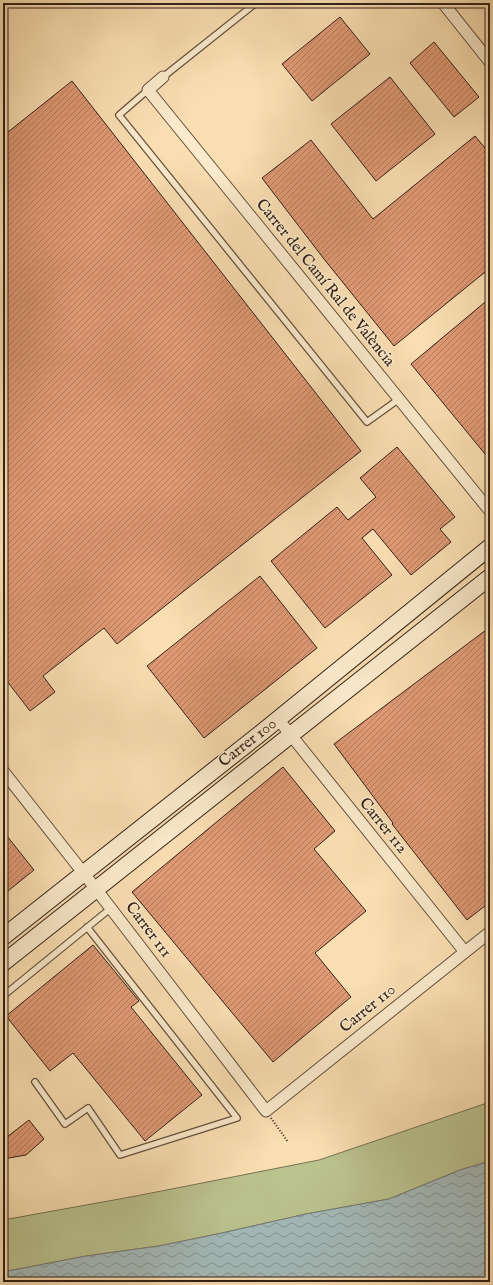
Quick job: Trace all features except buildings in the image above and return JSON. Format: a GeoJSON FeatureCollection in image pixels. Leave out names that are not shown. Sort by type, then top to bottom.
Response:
{"type":"FeatureCollection","features":[{"type":"Feature","properties":{"kind":"street"},"geometry":{"type":"LineString","coordinates":[[443,3],[490,62]]}},
{"type":"Feature","properties":{"kind":"street"},"geometry":{"type":"LineString","coordinates":[[148,90],[163,77]]}},
{"type":"Feature","properties":{"kind":"street","name":"Carrer del Camí Ral de València"},"geometry":{"type":"LineString","coordinates":[[148,90],[490,511]]}},
{"type":"Feature","properties":{"kind":"street","name":"Carrer 100"},"geometry":{"type":"LineString","coordinates":[[3,936],[278,719],[490,547]]}},
{"type":"Feature","properties":{"kind":"street","name":"Carrer 100"},"geometry":{"type":"LineString","coordinates":[[3,963],[490,577]]}},
{"type":"Feature","properties":{"kind":"street","name":"Carrer 112"},"geometry":{"type":"LineString","coordinates":[[278,719],[464,952]]}},
{"type":"Feature","properties":{"kind":"street","name":"Carrer 111"},"geometry":{"type":"LineString","coordinates":[[3,771],[84,873],[266,1111]]}},
{"type":"Feature","properties":{"kind":"street","name":"Carrer 110"},"geometry":{"type":"LineString","coordinates":[[266,1111],[490,932]]}},
{"type":"Feature","properties":{"kind":"lane"},"geometry":{"type":"LineString","coordinates":[[163,77],[256,3]]}},
{"type":"Feature","properties":{"kind":"lane"},"geometry":{"type":"LineString","coordinates":[[148,90],[119,115],[362,416],[367,422],[399,399]]}},
{"type":"Feature","properties":{"kind":"lane"},"geometry":{"type":"LineString","coordinates":[[3,996],[111,908]]}},
{"type":"Feature","properties":{"kind":"lane"},"geometry":{"type":"LineString","coordinates":[[34,1082],[64,1124],[88,1108],[120,1155],[237,1118],[87,927]]}},
{"type":"Feature","properties":{"kind":"path"},"geometry":{"type":"LineString","coordinates":[[266,1111],[288,1142]]}},
{"type":"Feature","properties":{"kind":"green space"},"geometry":{"type":"Polygon","coordinates":[[[490,1102],[490,1161],[460,1170],[389,1199],[306,1214],[159,1246],[86,1256],[3,1272],[3,1220],[136,1196],[319,1160],[490,1102]]]}},
{"type":"Feature","properties":{"kind":"water"},"geometry":{"type":"Polygon","coordinates":[[[490,1161],[490,1282],[3,1282],[3,1272],[86,1256],[159,1246],[306,1214],[389,1199],[460,1170],[490,1161]]]}}]}
